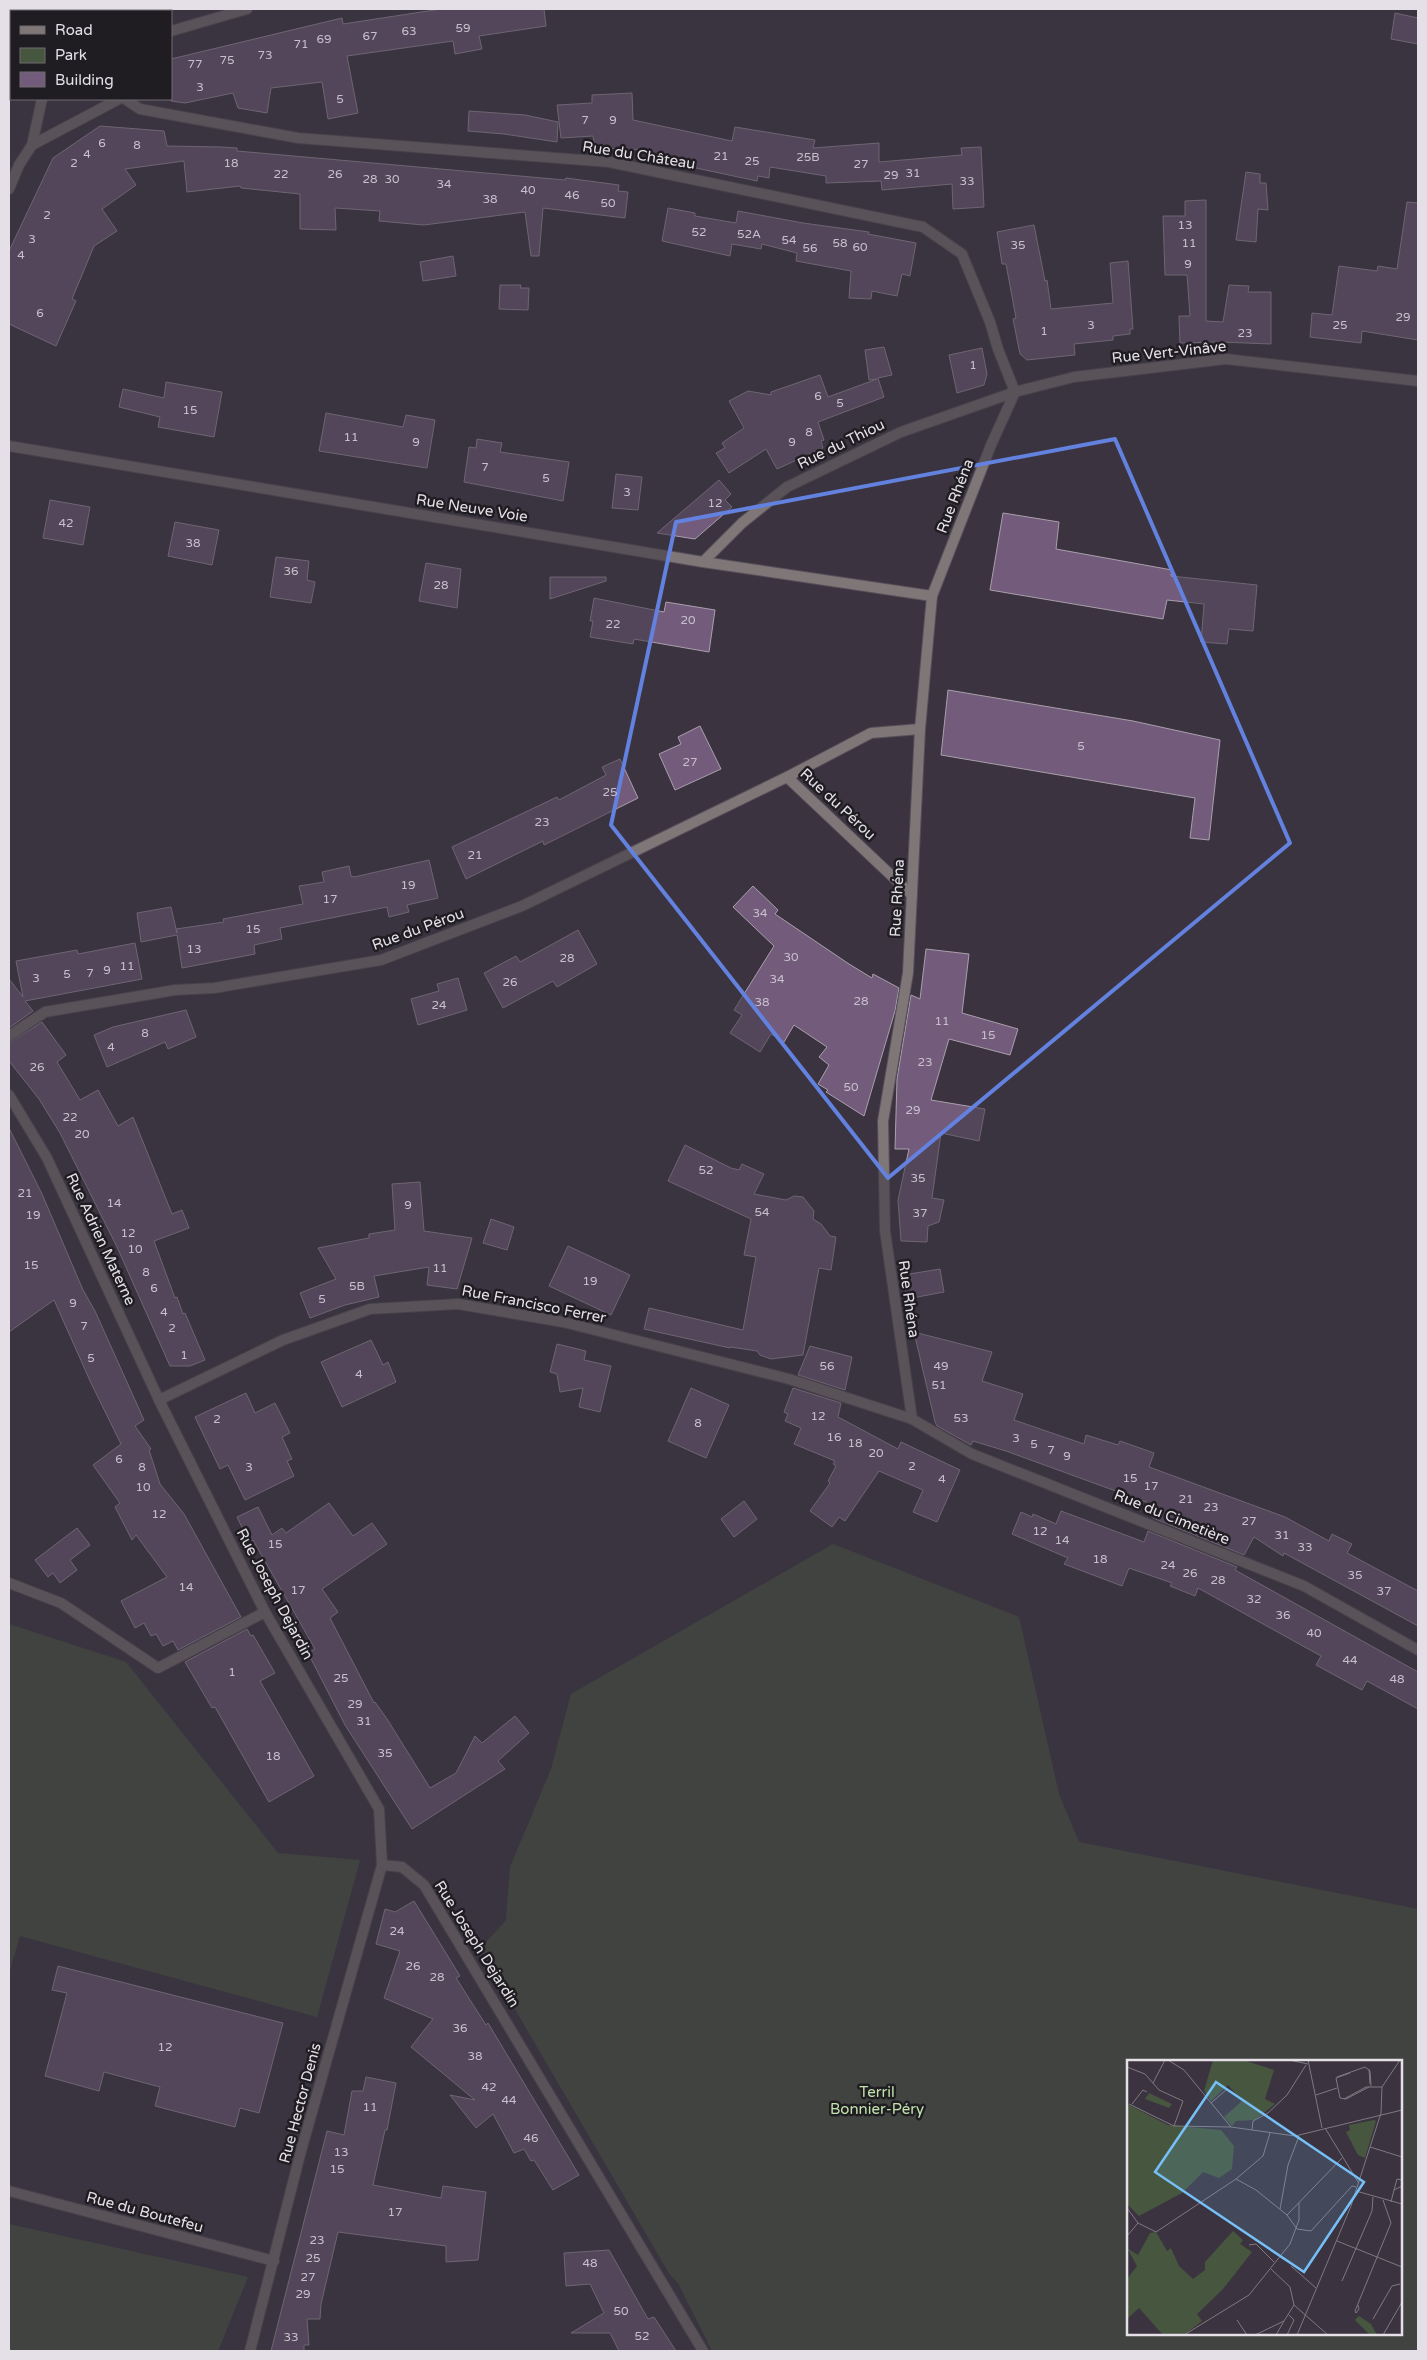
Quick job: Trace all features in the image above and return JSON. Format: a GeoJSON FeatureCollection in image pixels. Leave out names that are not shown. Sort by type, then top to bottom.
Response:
{"type":"FeatureCollection","features":[{"type":"Feature","properties":{"kind":"street"},"geometry":{"type":"LineString","coordinates":[[172,30],[247,9]]}},
{"type":"Feature","properties":{"kind":"street"},"geometry":{"type":"LineString","coordinates":[[9,189],[19,165],[32,145],[42,100]]}},
{"type":"Feature","properties":{"kind":"street"},"geometry":{"type":"LineString","coordinates":[[32,145],[117,100]]}},
{"type":"Feature","properties":{"kind":"street","name":"Rue du Château"},"geometry":{"type":"LineString","coordinates":[[127,100],[140,109],[298,138],[609,162],[923,227],[962,254],[990,322],[1014,392]]}},
{"type":"Feature","properties":{"kind":"street","name":"Rue Vert-Vinâve"},"geometry":{"type":"LineString","coordinates":[[1014,392],[1074,377],[1226,359],[1418,380]]}},
{"type":"Feature","properties":{"kind":"street","name":"Rue du Thiou"},"geometry":{"type":"LineString","coordinates":[[703,562],[742,523],[787,487],[901,432],[1014,392]]}},
{"type":"Feature","properties":{"kind":"street","name":"Rue Rhéna"},"geometry":{"type":"LineString","coordinates":[[912,1419],[885,1231],[883,1121],[908,973],[920,729],[932,596],[991,445],[1014,392]]}},
{"type":"Feature","properties":{"kind":"street","name":"Rue Neuve Voie"},"geometry":{"type":"LineString","coordinates":[[9,446],[703,562],[932,596]]}},
{"type":"Feature","properties":{"kind":"street","name":"Rue du Pérou"},"geometry":{"type":"LineString","coordinates":[[9,1036],[45,1012],[175,990],[214,988],[381,960],[522,906],[787,777],[871,733],[920,729]]}},
{"type":"Feature","properties":{"kind":"street","name":"Rue du Pérou"},"geometry":{"type":"LineString","coordinates":[[787,777],[912,895]]}},
{"type":"Feature","properties":{"kind":"street","name":"Rue Adrien Materne"},"geometry":{"type":"LineString","coordinates":[[9,1095],[47,1158],[159,1400]]}},
{"type":"Feature","properties":{"kind":"street","name":"Rue Francisco Ferrer"},"geometry":{"type":"LineString","coordinates":[[159,1400],[284,1340],[370,1309],[458,1304],[563,1322],[601,1331],[789,1379],[912,1419]]}},
{"type":"Feature","properties":{"kind":"street","name":"Rue Joseph Dejardin"},"geometry":{"type":"LineString","coordinates":[[159,1400],[265,1612],[379,1809],[382,1865],[402,1867],[424,1885],[703,2351]]}},
{"type":"Feature","properties":{"kind":"street","name":"Rue du Cimetière"},"geometry":{"type":"LineString","coordinates":[[912,1419],[972,1454],[1304,1586],[1418,1650]]}},
{"type":"Feature","properties":{"kind":"street"},"geometry":{"type":"LineString","coordinates":[[9,1583],[61,1603],[158,1668],[265,1612]]}},
{"type":"Feature","properties":{"kind":"street","name":"Rue Hector Denis"},"geometry":{"type":"LineString","coordinates":[[250,2351],[301,2151],[382,1865]]}},
{"type":"Feature","properties":{"kind":"street","name":"Rue du Boutefeu"},"geometry":{"type":"LineString","coordinates":[[9,2191],[274,2261]]}},
{"type":"Feature","properties":{"kind":"highlighted area"},"geometry":{"type":"Polygon","coordinates":[[[1115,439],[1290,843],[888,1178],[611,825],[676,522],[1115,439]]]}},
{"type":"Feature","properties":{"kind":"green space","name":"Terril Bonnier-Péry"},"geometry":{"type":"Polygon","coordinates":[[[833,1544],[1019,1617],[1059,1794],[1079,1842],[1418,1909],[1418,2351],[712,2351],[678,2283],[670,2275],[480,1949],[506,1920],[510,1867],[551,1769],[571,1694],[833,1544]]]}},
{"type":"Feature","properties":{"kind":"green space"},"geometry":{"type":"Polygon","coordinates":[[[9,1624],[126,1662],[278,1853],[360,1860],[317,2017],[20,1936],[9,1973],[9,1624]]]}},
{"type":"Feature","properties":{"kind":"green space"},"geometry":{"type":"Polygon","coordinates":[[[9,2224],[248,2277],[218,2351],[9,2351],[9,2224]]]}},
{"type":"Feature","properties":{"kind":"building"},"geometry":{"type":"Polygon","coordinates":[[[441,9],[544,9],[546,26],[479,36],[482,49],[455,54],[453,41],[347,56],[358,113],[328,119],[322,82],[271,88],[267,113],[238,108],[233,93],[185,103],[171,101],[172,59],[342,18],[343,24],[441,9]]]}},
{"type":"Feature","properties":{"kind":"building"},"geometry":{"type":"Polygon","coordinates":[[[1395,13],[1418,18],[1418,44],[1391,39],[1395,13]]]}},
{"type":"Feature","properties":{"kind":"building"},"geometry":{"type":"Polygon","coordinates":[[[632,93],[633,120],[732,141],[735,127],[815,140],[813,148],[879,143],[879,162],[962,155],[961,148],[981,147],[984,207],[953,209],[952,184],[882,190],[881,181],[826,183],[826,176],[770,167],[769,178],[758,176],[757,181],[649,158],[650,150],[595,148],[593,136],[561,138],[557,105],[592,103],[592,95],[632,93]]]}},
{"type":"Feature","properties":{"kind":"building"},"geometry":{"type":"Polygon","coordinates":[[[469,111],[525,115],[558,122],[557,142],[468,131],[469,111]]]}},
{"type":"Feature","properties":{"kind":"building"},"geometry":{"type":"Polygon","coordinates":[[[100,126],[164,131],[167,146],[237,148],[237,151],[565,180],[566,178],[619,185],[618,191],[628,192],[625,218],[543,208],[539,256],[531,256],[525,212],[424,225],[379,221],[380,211],[335,208],[336,230],[300,229],[300,194],[241,188],[240,186],[187,192],[184,161],[125,169],[136,185],[102,209],[117,231],[94,246],[72,299],[76,301],[56,346],[9,324],[9,251],[53,158],[100,126]]]}},
{"type":"Feature","properties":{"kind":"building"},"geometry":{"type":"Polygon","coordinates":[[[1246,172],[1260,174],[1260,183],[1266,183],[1268,210],[1258,209],[1256,242],[1236,240],[1246,172]]]}},
{"type":"Feature","properties":{"kind":"building"},"geometry":{"type":"Polygon","coordinates":[[[1206,200],[1206,321],[1223,322],[1229,285],[1249,286],[1248,292],[1271,292],[1271,344],[1180,343],[1179,316],[1190,316],[1187,275],[1165,275],[1163,216],[1185,216],[1185,201],[1206,200]]]}},
{"type":"Feature","properties":{"kind":"building"},"geometry":{"type":"Polygon","coordinates":[[[1407,202],[1418,203],[1418,340],[1362,331],[1361,343],[1310,337],[1312,313],[1332,315],[1339,266],[1377,271],[1378,266],[1397,269],[1407,202]]]}},
{"type":"Feature","properties":{"kind":"building"},"geometry":{"type":"Polygon","coordinates":[[[668,208],[695,213],[695,216],[736,223],[738,211],[803,223],[869,232],[868,234],[916,243],[910,276],[902,274],[897,296],[872,291],[871,299],[849,298],[851,271],[796,261],[797,253],[762,244],[761,249],[732,244],[730,256],[662,241],[668,208]]]}},
{"type":"Feature","properties":{"kind":"building"},"geometry":{"type":"Polygon","coordinates":[[[1034,225],[1045,281],[1047,280],[1051,309],[1113,303],[1110,263],[1128,261],[1133,329],[1130,329],[1130,334],[1113,336],[1113,340],[1074,344],[1075,355],[1027,360],[1020,354],[1013,319],[1016,318],[1006,264],[1002,264],[997,232],[1034,225]]]}},
{"type":"Feature","properties":{"kind":"building"},"geometry":{"type":"Polygon","coordinates":[[[453,256],[456,276],[423,281],[420,262],[453,256]]]}},
{"type":"Feature","properties":{"kind":"building"},"geometry":{"type":"Polygon","coordinates":[[[500,285],[521,285],[520,288],[529,288],[528,310],[499,309],[500,285]]]}},
{"type":"Feature","properties":{"kind":"building"},"geometry":{"type":"Polygon","coordinates":[[[884,347],[892,375],[878,378],[884,397],[818,422],[824,440],[821,441],[823,448],[777,469],[766,449],[729,473],[716,453],[725,448],[722,443],[744,428],[729,401],[748,391],[771,395],[771,392],[820,375],[828,397],[877,379],[869,380],[865,350],[884,347]]]}},
{"type":"Feature","properties":{"kind":"building"},"geometry":{"type":"Polygon","coordinates":[[[982,348],[987,374],[984,385],[957,393],[949,355],[982,348]]]}},
{"type":"Feature","properties":{"kind":"building"},"geometry":{"type":"Polygon","coordinates":[[[166,382],[222,392],[214,437],[158,427],[160,417],[119,407],[123,389],[164,398],[166,382]]]}},
{"type":"Feature","properties":{"kind":"building"},"geometry":{"type":"Polygon","coordinates":[[[326,413],[403,427],[406,415],[435,420],[427,468],[319,451],[326,413]]]}},
{"type":"Feature","properties":{"kind":"building"},"geometry":{"type":"Polygon","coordinates":[[[477,439],[502,443],[500,452],[569,462],[563,501],[464,482],[469,447],[476,448],[477,439]]]}},
{"type":"Feature","properties":{"kind":"building"},"geometry":{"type":"Polygon","coordinates":[[[616,474],[642,477],[638,510],[612,508],[616,474]]]}},
{"type":"Feature","properties":{"kind":"building"},"geometry":{"type":"Polygon","coordinates":[[[719,480],[731,494],[725,500],[732,507],[695,539],[657,533],[719,480]]]}},
{"type":"Feature","properties":{"kind":"building"},"geometry":{"type":"Polygon","coordinates":[[[50,500],[90,507],[83,545],[43,538],[50,500]]]}},
{"type":"Feature","properties":{"kind":"building"},"geometry":{"type":"Polygon","coordinates":[[[1003,513],[1059,522],[1056,549],[1172,570],[1171,576],[1257,585],[1253,631],[1229,629],[1227,644],[1201,642],[1204,604],[1167,600],[1163,619],[990,590],[1003,513]]]}},
{"type":"Feature","properties":{"kind":"building"},"geometry":{"type":"Polygon","coordinates":[[[175,522],[219,530],[212,565],[168,556],[175,522]]]}},
{"type":"Feature","properties":{"kind":"building"},"geometry":{"type":"Polygon","coordinates":[[[276,557],[309,561],[307,580],[315,582],[311,603],[270,597],[276,557]]]}},
{"type":"Feature","properties":{"kind":"building"},"geometry":{"type":"Polygon","coordinates":[[[426,563],[461,569],[457,608],[419,601],[426,563]]]}},
{"type":"Feature","properties":{"kind":"building"},"geometry":{"type":"Polygon","coordinates":[[[550,577],[606,577],[606,581],[550,599],[550,577]]]}},
{"type":"Feature","properties":{"kind":"building"},"geometry":{"type":"Polygon","coordinates":[[[594,598],[664,612],[666,602],[715,610],[709,652],[634,639],[633,644],[590,637],[593,621],[590,621],[594,598]]]}},
{"type":"Feature","properties":{"kind":"building"},"geometry":{"type":"Polygon","coordinates":[[[948,690],[1133,721],[1220,740],[1209,840],[1190,838],[1195,798],[941,755],[948,690]]]}},
{"type":"Feature","properties":{"kind":"building"},"geometry":{"type":"Polygon","coordinates":[[[700,726],[721,769],[675,790],[659,754],[681,744],[678,737],[700,726]]]}},
{"type":"Feature","properties":{"kind":"building"},"geometry":{"type":"Polygon","coordinates":[[[620,759],[638,798],[544,845],[543,841],[466,879],[452,847],[557,797],[559,800],[606,775],[602,767],[620,759]]]}},
{"type":"Feature","properties":{"kind":"building"},"geometry":{"type":"Polygon","coordinates":[[[429,860],[438,898],[407,905],[409,912],[389,917],[387,907],[280,928],[282,939],[254,945],[255,954],[182,968],[177,935],[141,942],[137,913],[171,907],[176,929],[224,922],[223,919],[303,904],[299,886],[324,882],[322,872],[349,866],[351,876],[354,877],[429,860]]]}},
{"type":"Feature","properties":{"kind":"building"},"geometry":{"type":"Polygon","coordinates":[[[753,886],[778,910],[775,914],[872,978],[873,974],[899,988],[895,1011],[864,1116],[826,1092],[828,1090],[818,1084],[829,1065],[819,1057],[827,1047],[794,1025],[784,1042],[771,1034],[760,1052],[730,1033],[742,1015],[734,1010],[774,946],[733,907],[753,886]]]}},
{"type":"Feature","properties":{"kind":"building"},"geometry":{"type":"Polygon","coordinates":[[[578,930],[597,964],[557,987],[553,981],[503,1008],[484,973],[516,956],[520,962],[578,930]]]}},
{"type":"Feature","properties":{"kind":"building"},"geometry":{"type":"Polygon","coordinates":[[[135,943],[142,979],[25,1001],[33,1011],[9,1028],[9,979],[23,997],[16,961],[77,950],[78,954],[135,943]]]}},
{"type":"Feature","properties":{"kind":"building"},"geometry":{"type":"Polygon","coordinates":[[[926,949],[969,954],[962,1013],[1018,1029],[1010,1055],[949,1039],[931,1100],[985,1109],[979,1141],[941,1133],[932,1198],[944,1200],[939,1222],[928,1226],[927,1242],[901,1241],[898,1200],[909,1149],[895,1149],[897,1079],[911,995],[920,999],[926,949]]]}},
{"type":"Feature","properties":{"kind":"building"},"geometry":{"type":"Polygon","coordinates":[[[458,978],[467,1010],[418,1025],[411,999],[439,991],[437,984],[458,978]]]}},
{"type":"Feature","properties":{"kind":"building"},"geometry":{"type":"Polygon","coordinates":[[[186,1010],[196,1037],[168,1049],[165,1042],[107,1067],[94,1035],[113,1027],[186,1010]]]}},
{"type":"Feature","properties":{"kind":"building"},"geometry":{"type":"Polygon","coordinates":[[[42,1022],[66,1055],[57,1062],[80,1100],[98,1090],[118,1126],[133,1117],[172,1214],[182,1210],[189,1228],[154,1241],[175,1298],[177,1297],[183,1314],[185,1313],[205,1360],[190,1366],[170,1366],[117,1247],[60,1133],[39,1099],[9,1061],[9,1043],[42,1022]]]}},
{"type":"Feature","properties":{"kind":"building"},"geometry":{"type":"Polygon","coordinates":[[[9,1128],[42,1194],[83,1290],[95,1311],[144,1420],[135,1426],[151,1449],[149,1450],[160,1484],[184,1514],[241,1617],[178,1650],[173,1641],[163,1646],[156,1634],[151,1636],[144,1623],[135,1628],[121,1601],[167,1577],[136,1535],[132,1540],[115,1507],[120,1503],[93,1465],[121,1444],[54,1300],[9,1332],[9,1128]]]}},
{"type":"Feature","properties":{"kind":"building"},"geometry":{"type":"Polygon","coordinates":[[[685,1145],[731,1168],[739,1170],[742,1164],[764,1174],[754,1194],[786,1200],[794,1196],[803,1197],[814,1211],[813,1219],[821,1224],[830,1236],[836,1237],[831,1270],[819,1268],[803,1355],[771,1359],[760,1355],[757,1351],[730,1348],[644,1329],[649,1308],[743,1330],[756,1257],[744,1255],[751,1219],[668,1181],[685,1145]]]}},
{"type":"Feature","properties":{"kind":"building"},"geometry":{"type":"Polygon","coordinates":[[[420,1182],[424,1231],[472,1238],[457,1289],[427,1285],[429,1267],[374,1276],[379,1297],[345,1305],[310,1318],[300,1293],[336,1279],[318,1248],[369,1238],[369,1234],[395,1230],[392,1184],[420,1182]]]}},
{"type":"Feature","properties":{"kind":"building"},"geometry":{"type":"Polygon","coordinates":[[[491,1219],[514,1227],[507,1250],[483,1243],[491,1219]]]}},
{"type":"Feature","properties":{"kind":"building"},"geometry":{"type":"Polygon","coordinates":[[[568,1246],[630,1275],[611,1315],[549,1286],[568,1246]]]}},
{"type":"Feature","properties":{"kind":"building"},"geometry":{"type":"Polygon","coordinates":[[[940,1269],[944,1292],[907,1299],[903,1275],[940,1269]]]}},
{"type":"Feature","properties":{"kind":"building"},"geometry":{"type":"Polygon","coordinates":[[[914,1332],[992,1352],[982,1381],[1023,1394],[1014,1420],[1084,1444],[1086,1435],[1118,1445],[1120,1441],[1154,1453],[1149,1467],[1285,1517],[1329,1541],[1332,1534],[1352,1544],[1347,1553],[1418,1591],[1418,1626],[1284,1553],[1283,1556],[1254,1537],[1244,1555],[1153,1518],[1157,1506],[1006,1451],[973,1441],[971,1445],[937,1426],[914,1332]]]}},
{"type":"Feature","properties":{"kind":"building"},"geometry":{"type":"Polygon","coordinates":[[[371,1340],[383,1365],[388,1362],[396,1382],[342,1407],[321,1362],[371,1340]]]}},
{"type":"Feature","properties":{"kind":"building"},"geometry":{"type":"Polygon","coordinates":[[[557,1344],[586,1351],[584,1360],[611,1366],[600,1412],[579,1407],[583,1388],[560,1392],[557,1374],[550,1372],[557,1344]]]}},
{"type":"Feature","properties":{"kind":"building"},"geometry":{"type":"Polygon","coordinates":[[[810,1346],[852,1357],[845,1390],[798,1375],[810,1346]]]}},
{"type":"Feature","properties":{"kind":"building"},"geometry":{"type":"Polygon","coordinates":[[[691,1388],[729,1405],[706,1458],[668,1441],[691,1388]]]}},
{"type":"Feature","properties":{"kind":"building"},"geometry":{"type":"Polygon","coordinates":[[[793,1388],[841,1403],[838,1417],[898,1449],[901,1442],[960,1470],[937,1522],[913,1512],[923,1490],[879,1471],[845,1521],[839,1517],[832,1527],[810,1511],[830,1483],[828,1481],[836,1466],[833,1464],[835,1461],[794,1444],[801,1428],[785,1421],[788,1414],[784,1412],[793,1388]]]}},
{"type":"Feature","properties":{"kind":"building"},"geometry":{"type":"Polygon","coordinates":[[[246,1393],[255,1413],[275,1403],[290,1433],[282,1437],[292,1459],[287,1461],[294,1476],[245,1500],[228,1465],[220,1469],[195,1417],[246,1393]]]}},
{"type":"Feature","properties":{"kind":"building"},"geometry":{"type":"Polygon","coordinates":[[[744,1501],[757,1519],[734,1537],[721,1519],[744,1501]]]}},
{"type":"Feature","properties":{"kind":"building"},"geometry":{"type":"Polygon","coordinates":[[[329,1503],[353,1536],[372,1523],[387,1544],[322,1589],[338,1612],[330,1618],[374,1703],[387,1719],[430,1788],[456,1773],[475,1736],[482,1743],[515,1716],[529,1733],[498,1761],[505,1769],[412,1829],[345,1725],[308,1653],[315,1649],[253,1540],[249,1542],[237,1517],[258,1507],[272,1535],[282,1528],[286,1533],[329,1503]]]}},
{"type":"Feature","properties":{"kind":"building"},"geometry":{"type":"Polygon","coordinates":[[[1061,1511],[1144,1542],[1148,1531],[1237,1567],[1235,1570],[1418,1672],[1418,1709],[1367,1681],[1362,1690],[1316,1665],[1321,1656],[1198,1588],[1195,1596],[1170,1586],[1172,1583],[1129,1568],[1122,1586],[1064,1564],[1068,1558],[1012,1534],[1021,1512],[1032,1517],[1033,1514],[1056,1524],[1061,1511]]]}},
{"type":"Feature","properties":{"kind":"building"},"geometry":{"type":"Polygon","coordinates":[[[77,1528],[90,1545],[70,1560],[77,1570],[60,1583],[53,1573],[48,1577],[35,1560],[77,1528]]]}},
{"type":"Feature","properties":{"kind":"building"},"geometry":{"type":"Polygon","coordinates":[[[247,1629],[251,1636],[253,1635],[275,1673],[260,1681],[314,1776],[269,1802],[215,1707],[212,1708],[185,1662],[247,1629]]]}},
{"type":"Feature","properties":{"kind":"building"},"geometry":{"type":"Polygon","coordinates":[[[414,1901],[460,1976],[456,1978],[486,2025],[488,2023],[579,2175],[553,2190],[534,2160],[531,2161],[524,2149],[514,2153],[493,2114],[476,2128],[450,2095],[475,2100],[411,2047],[433,2019],[384,1998],[400,1951],[376,1944],[385,1909],[395,1912],[414,1901]]]}},
{"type":"Feature","properties":{"kind":"building"},"geometry":{"type":"Polygon","coordinates":[[[58,1966],[283,2023],[259,2113],[240,2108],[235,2127],[155,2106],[160,2087],[104,2072],[99,2091],[45,2076],[67,1993],[52,1990],[58,1966]]]}},
{"type":"Feature","properties":{"kind":"building"},"geometry":{"type":"Polygon","coordinates":[[[366,2077],[396,2083],[387,2130],[385,2130],[373,2185],[441,2198],[443,2186],[486,2192],[478,2260],[446,2262],[446,2246],[338,2232],[321,2304],[320,2319],[307,2319],[309,2345],[304,2345],[304,2351],[271,2351],[327,2131],[344,2135],[352,2091],[363,2091],[366,2077]]]}},
{"type":"Feature","properties":{"kind":"building"},"geometry":{"type":"Polygon","coordinates":[[[609,2250],[648,2319],[654,2317],[676,2351],[619,2351],[610,2333],[571,2333],[604,2313],[590,2284],[566,2286],[564,2253],[609,2250]]]}}]}
